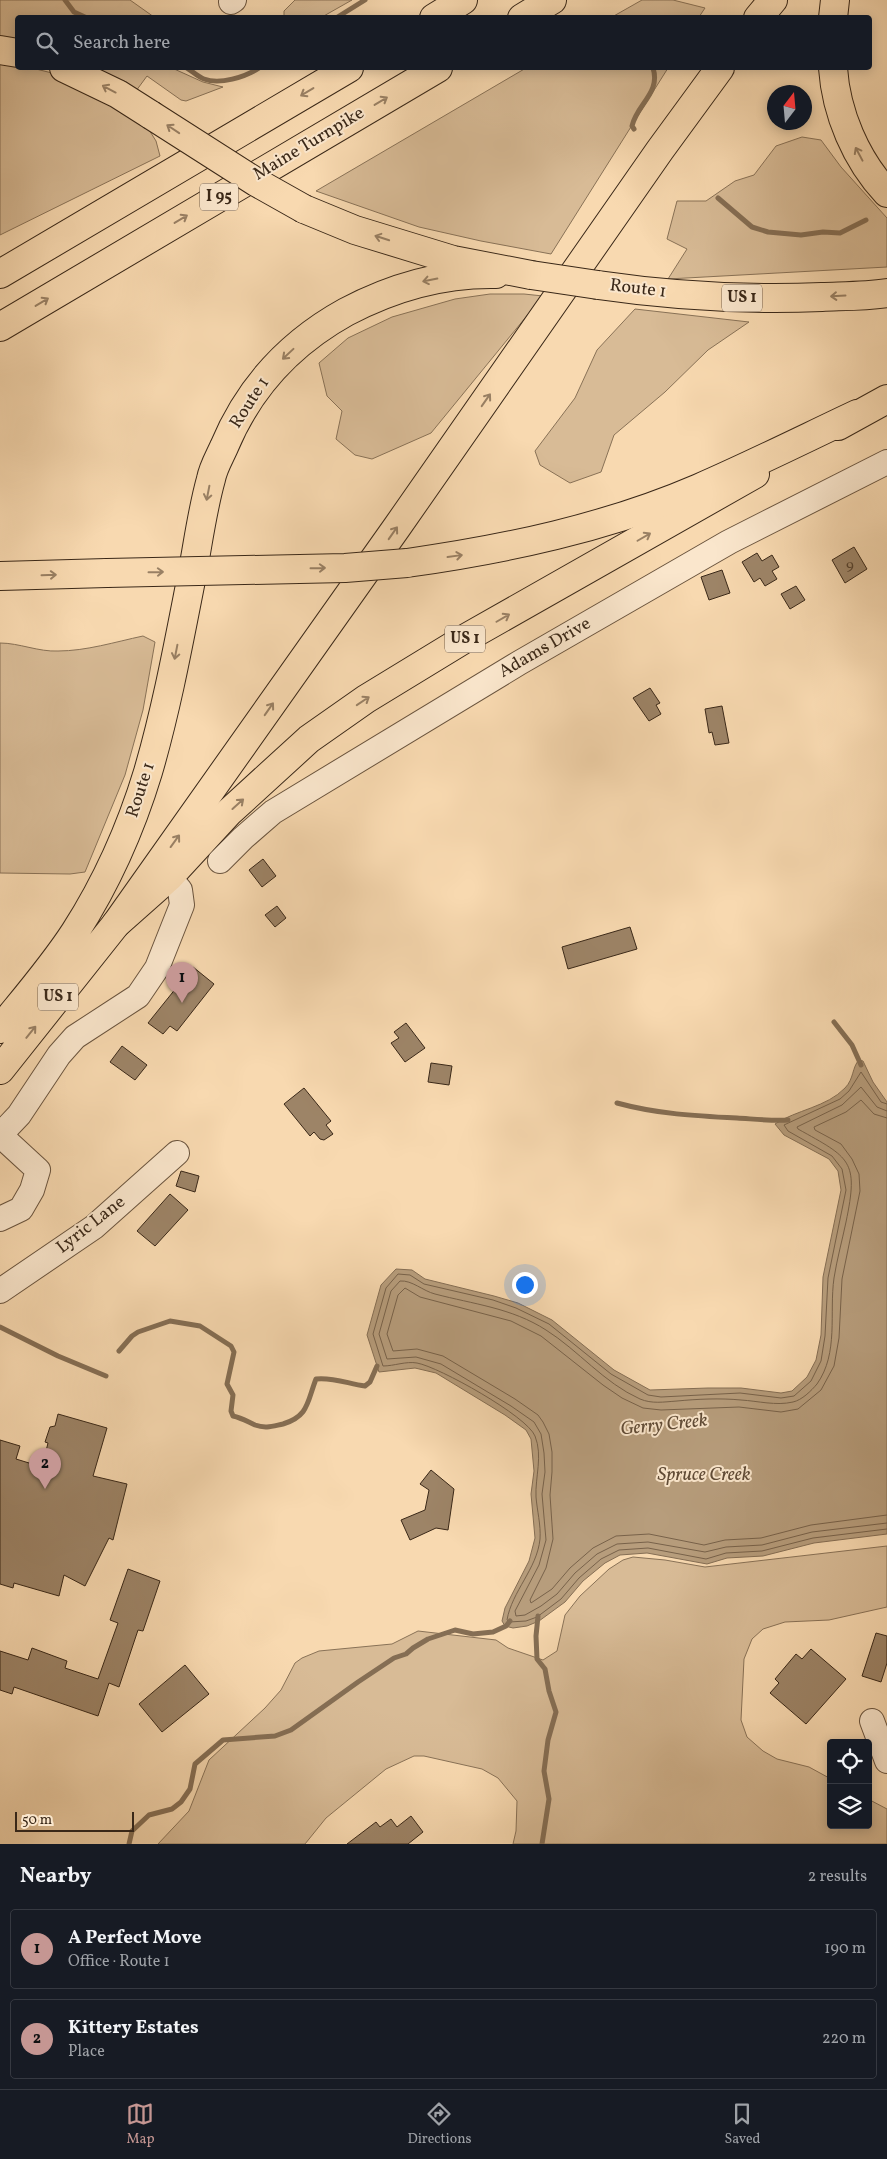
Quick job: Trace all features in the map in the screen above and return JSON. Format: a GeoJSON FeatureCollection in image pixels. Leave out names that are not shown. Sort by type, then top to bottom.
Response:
{"type":"FeatureCollection","features":[{"type":"Feature","properties":{"kind":"main road"},"geometry":{"type":"LineString","coordinates":[[439,15],[463,0]]}},
{"type":"Feature","properties":{"kind":"main road"},"geometry":{"type":"LineString","coordinates":[[527,15],[552,0]]}},
{"type":"Feature","properties":{"kind":"main road"},"geometry":{"type":"LineString","coordinates":[[760,15],[772,0]]}},
{"type":"Feature","properties":{"kind":"main road"},"geometry":{"type":"LineString","coordinates":[[833,15],[835,0]]}},
{"type":"Feature","properties":{"kind":"main road"},"geometry":{"type":"LineString","coordinates":[[0,50],[15,52]]}},
{"type":"Feature","properties":{"kind":"main road"},"geometry":{"type":"LineString","coordinates":[[68,70],[118,94],[256,182],[304,209],[355,230],[453,260],[531,275]]}},
{"type":"Feature","properties":{"kind":"main road","name":"I 95"},"geometry":{"type":"LineString","coordinates":[[0,274],[346,70]]}},
{"type":"Feature","properties":{"kind":"main road","name":"Maine Turnpike"},"geometry":{"type":"LineString","coordinates":[[0,327],[435,70]]}},
{"type":"Feature","properties":{"kind":"main road"},"geometry":{"type":"LineString","coordinates":[[116,924],[397,527],[654,158],[719,70]]}},
{"type":"Feature","properties":{"kind":"main road"},"geometry":{"type":"LineString","coordinates":[[833,70],[842,112],[854,144],[865,166],[887,193]]}},
{"type":"Feature","properties":{"kind":"main road"},"geometry":{"type":"LineString","coordinates":[[0,260],[125,200]]}},
{"type":"Feature","properties":{"kind":"main road","name":"Route 1"},"geometry":{"type":"LineString","coordinates":[[0,1029],[56,959],[74,933],[91,905],[127,833],[148,772],[167,701],[211,477],[234,424],[254,392],[277,364],[303,340],[331,320],[390,291],[424,281],[452,276],[480,274],[531,275],[642,291],[738,298],[883,296]]}},
{"type":"Feature","properties":{"kind":"main road","name":"US 1"},"geometry":{"type":"LineString","coordinates":[[0,1070],[116,924],[169,877],[228,813],[309,740],[366,699],[466,638],[793,453],[857,414],[887,399]]}},
{"type":"Feature","properties":{"kind":"main road"},"geometry":{"type":"LineString","coordinates":[[0,576],[345,568],[407,563],[469,554],[529,542],[653,506],[699,488],[857,414]]}},
{"type":"Feature","properties":{"kind":"street","name":"Adams Drive"},"geometry":{"type":"LineString","coordinates":[[220,861],[273,812],[510,668],[729,542],[887,462]]}},
{"type":"Feature","properties":{"kind":"street"},"geometry":{"type":"LineString","coordinates":[[0,1219],[21,1208],[32,1190],[38,1170],[0,1135],[19,1115],[59,1055],[76,1037],[138,996],[157,968],[182,905],[180,890],[169,877]]}},
{"type":"Feature","properties":{"kind":"street","name":"Lyric Lane"},"geometry":{"type":"LineString","coordinates":[[0,1291],[94,1227],[177,1153]]}},
{"type":"Feature","properties":{"kind":"street"},"geometry":{"type":"LineString","coordinates":[[872,1721],[887,1761]]}},
{"type":"Feature","properties":{"kind":"shaded area"},"geometry":{"type":"Polygon","coordinates":[[[0,0],[130,0],[151,15],[15,15],[15,40],[0,36],[0,0]]]}},
{"type":"Feature","properties":{"kind":"shaded area"},"geometry":{"type":"Polygon","coordinates":[[[295,0],[352,0],[326,15],[284,15],[284,11],[295,0]]]}},
{"type":"Feature","properties":{"kind":"shaded area"},"geometry":{"type":"Polygon","coordinates":[[[642,0],[673,0],[705,8],[700,15],[616,15],[642,0]]]}},
{"type":"Feature","properties":{"kind":"shaded area"},"geometry":{"type":"Polygon","coordinates":[[[0,59],[15,63],[15,70],[40,70],[56,74],[146,125],[156,141],[160,156],[0,235],[0,59]]]}},
{"type":"Feature","properties":{"kind":"shaded area"},"geometry":{"type":"Polygon","coordinates":[[[97,70],[176,70],[203,82],[223,87],[186,101],[181,100],[147,76],[136,91],[97,70]]]}},
{"type":"Feature","properties":{"kind":"shaded area"},"geometry":{"type":"Polygon","coordinates":[[[523,70],[667,70],[551,254],[419,227],[316,191],[523,70]]]}},
{"type":"Feature","properties":{"kind":"shaded area"},"geometry":{"type":"Polygon","coordinates":[[[802,137],[821,140],[841,167],[887,218],[887,267],[668,279],[687,249],[667,239],[677,201],[706,201],[735,181],[754,175],[776,146],[802,137]]]}},
{"type":"Feature","properties":{"kind":"shaded area"},"geometry":{"type":"Polygon","coordinates":[[[490,294],[543,296],[431,433],[372,459],[355,455],[336,439],[342,411],[327,396],[319,363],[348,338],[392,317],[455,299],[490,294]]]}},
{"type":"Feature","properties":{"kind":"shaded area"},"geometry":{"type":"Polygon","coordinates":[[[635,309],[749,322],[708,350],[665,392],[614,435],[601,472],[570,483],[540,465],[535,451],[575,398],[597,350],[635,309]]]}},
{"type":"Feature","properties":{"kind":"shaded area"},"geometry":{"type":"Polygon","coordinates":[[[143,636],[155,642],[143,710],[125,775],[85,872],[70,874],[0,873],[0,643],[51,651],[69,651],[143,636]]]}},
{"type":"Feature","properties":{"kind":"shaded area"},"geometry":{"type":"Polygon","coordinates":[[[887,1546],[887,1607],[829,1620],[785,1622],[763,1629],[752,1639],[744,1659],[741,1720],[747,1737],[763,1751],[777,1759],[809,1767],[827,1777],[827,1829],[872,1829],[872,1801],[887,1809],[887,1844],[513,1844],[516,1831],[517,1801],[498,1778],[482,1769],[424,1756],[414,1756],[386,1769],[326,1818],[305,1844],[158,1844],[189,1811],[209,1760],[265,1708],[281,1690],[295,1663],[302,1658],[319,1651],[392,1644],[418,1631],[496,1640],[508,1648],[543,1660],[557,1651],[565,1615],[580,1596],[609,1569],[623,1560],[633,1557],[705,1567],[887,1546]]]}},
{"type":"Feature","properties":{"kind":"water","name":"Spruce Creek"},"geometry":{"type":"Polygon","coordinates":[[[859,1060],[863,1061],[873,1082],[887,1102],[887,1534],[814,1543],[763,1556],[727,1558],[707,1564],[647,1553],[620,1555],[605,1563],[583,1581],[565,1602],[539,1621],[527,1626],[513,1628],[505,1626],[502,1621],[505,1608],[529,1561],[535,1538],[531,1494],[534,1471],[531,1439],[526,1430],[505,1415],[436,1373],[415,1368],[379,1372],[367,1335],[381,1285],[396,1269],[412,1270],[425,1279],[518,1303],[552,1320],[614,1370],[650,1390],[741,1388],[781,1393],[792,1391],[807,1377],[816,1360],[821,1335],[823,1277],[841,1190],[838,1171],[829,1159],[784,1135],[775,1124],[829,1100],[838,1094],[848,1084],[859,1060]]]}},
{"type":"Feature","properties":{"kind":"building"},"geometry":{"type":"Polygon","coordinates":[[[854,547],[867,569],[845,583],[832,560],[854,547]]]}},
{"type":"Feature","properties":{"kind":"building"},"geometry":{"type":"Polygon","coordinates":[[[757,553],[762,561],[772,555],[779,567],[772,571],[777,579],[765,586],[760,578],[754,582],[742,562],[757,553]]]}},
{"type":"Feature","properties":{"kind":"building"},"geometry":{"type":"Polygon","coordinates":[[[722,570],[730,593],[709,600],[701,577],[722,570]]]}},
{"type":"Feature","properties":{"kind":"building"},"geometry":{"type":"Polygon","coordinates":[[[796,586],[805,600],[790,609],[781,594],[796,586]]]}},
{"type":"Feature","properties":{"kind":"building"},"geometry":{"type":"Polygon","coordinates":[[[650,688],[660,703],[656,705],[661,714],[649,721],[633,698],[650,688]]]}},
{"type":"Feature","properties":{"kind":"building"},"geometry":{"type":"Polygon","coordinates":[[[722,706],[729,743],[715,745],[712,732],[709,733],[705,709],[722,706]]]}},
{"type":"Feature","properties":{"kind":"building"},"geometry":{"type":"Polygon","coordinates":[[[263,859],[276,876],[262,887],[249,870],[263,859]]]}},
{"type":"Feature","properties":{"kind":"building"},"geometry":{"type":"Polygon","coordinates":[[[277,906],[286,918],[275,927],[265,915],[277,906]]]}},
{"type":"Feature","properties":{"kind":"building"},"geometry":{"type":"Polygon","coordinates":[[[630,927],[637,949],[568,969],[562,947],[630,927]]]}},
{"type":"Feature","properties":{"kind":"building"},"geometry":{"type":"Polygon","coordinates":[[[193,967],[214,984],[177,1031],[170,1026],[163,1034],[148,1023],[193,967]]]}},
{"type":"Feature","properties":{"kind":"building"},"geometry":{"type":"Polygon","coordinates":[[[406,1023],[425,1048],[405,1062],[391,1043],[399,1038],[394,1032],[406,1023]]]}},
{"type":"Feature","properties":{"kind":"building"},"geometry":{"type":"Polygon","coordinates":[[[122,1046],[147,1065],[135,1080],[110,1062],[122,1046]]]}},
{"type":"Feature","properties":{"kind":"building"},"geometry":{"type":"Polygon","coordinates":[[[431,1063],[452,1066],[449,1085],[428,1082],[431,1063]]]}},
{"type":"Feature","properties":{"kind":"building"},"geometry":{"type":"Polygon","coordinates":[[[304,1088],[331,1121],[326,1125],[333,1134],[324,1140],[320,1139],[314,1132],[310,1136],[284,1104],[304,1088]]]}},
{"type":"Feature","properties":{"kind":"building"},"geometry":{"type":"Polygon","coordinates":[[[181,1171],[199,1176],[195,1192],[176,1186],[181,1171]]]}},
{"type":"Feature","properties":{"kind":"building"},"geometry":{"type":"Polygon","coordinates":[[[170,1194],[188,1210],[155,1246],[137,1231],[170,1194]]]}},
{"type":"Feature","properties":{"kind":"building"},"geometry":{"type":"Polygon","coordinates":[[[58,1414],[107,1428],[93,1476],[127,1484],[113,1540],[109,1538],[85,1586],[64,1575],[59,1596],[14,1583],[13,1588],[0,1584],[0,1440],[20,1446],[16,1459],[42,1467],[48,1443],[45,1442],[50,1427],[55,1426],[58,1414]]]}},
{"type":"Feature","properties":{"kind":"building"},"geometry":{"type":"Polygon","coordinates":[[[431,1470],[454,1489],[448,1530],[436,1528],[410,1540],[401,1520],[425,1510],[429,1490],[420,1484],[431,1470]]]}},
{"type":"Feature","properties":{"kind":"building"},"geometry":{"type":"Polygon","coordinates":[[[128,1569],[160,1581],[143,1631],[138,1630],[119,1687],[109,1683],[98,1716],[14,1687],[12,1694],[0,1690],[0,1651],[28,1660],[32,1648],[67,1661],[65,1668],[98,1679],[118,1623],[110,1620],[128,1569]]]}},
{"type":"Feature","properties":{"kind":"building"},"geometry":{"type":"Polygon","coordinates":[[[876,1633],[887,1636],[887,1663],[881,1682],[862,1676],[876,1633]]]}},
{"type":"Feature","properties":{"kind":"building"},"geometry":{"type":"Polygon","coordinates":[[[811,1649],[846,1679],[806,1724],[770,1693],[779,1683],[775,1679],[796,1654],[802,1659],[811,1649]]]}},
{"type":"Feature","properties":{"kind":"building"},"geometry":{"type":"Polygon","coordinates":[[[185,1665],[209,1694],[162,1732],[139,1704],[185,1665]]]}},
{"type":"Feature","properties":{"kind":"building"},"geometry":{"type":"Polygon","coordinates":[[[411,1816],[423,1832],[408,1844],[347,1844],[376,1822],[380,1827],[391,1819],[397,1827],[411,1816]]]}},
{"type":"Feature","properties":{"kind":"waterway"},"geometry":{"type":"LineString","coordinates":[[65,0],[74,12],[80,15]]}},
{"type":"Feature","properties":{"kind":"waterway"},"geometry":{"type":"LineString","coordinates":[[341,15],[365,0]]}},
{"type":"Feature","properties":{"kind":"waterway"},"geometry":{"type":"LineString","coordinates":[[190,70],[210,81],[225,81],[255,70]]}},
{"type":"Feature","properties":{"kind":"waterway"},"geometry":{"type":"LineString","coordinates":[[634,129],[632,126],[635,118],[654,85],[653,70]]}},
{"type":"Feature","properties":{"kind":"waterway"},"geometry":{"type":"LineString","coordinates":[[718,198],[752,227],[768,232],[801,235],[823,232],[840,233],[866,220]]}},
{"type":"Feature","properties":{"kind":"waterway"},"geometry":{"type":"LineString","coordinates":[[834,1022],[852,1045],[861,1065]]}},
{"type":"Feature","properties":{"kind":"waterway"},"geometry":{"type":"LineString","coordinates":[[617,1103],[677,1114],[788,1120]]}},
{"type":"Feature","properties":{"kind":"waterway","name":"Gerry Creek"},"geometry":{"type":"LineString","coordinates":[[119,1351],[138,1332],[170,1321],[200,1326],[231,1346],[234,1352],[227,1384],[233,1395],[231,1411],[233,1416],[263,1427],[283,1424],[298,1417],[306,1407],[316,1379],[335,1380],[365,1386],[370,1382],[377,1366]]}},
{"type":"Feature","properties":{"kind":"waterway","name":"Gerry Creek"},"geometry":{"type":"LineString","coordinates":[[0,1327],[58,1356],[106,1376]]}},
{"type":"Feature","properties":{"kind":"waterway"},"geometry":{"type":"LineString","coordinates":[[538,1616],[536,1636],[537,1659],[545,1669],[549,1691],[556,1712],[548,1740],[544,1771],[549,1799],[542,1844]]}},
{"type":"Feature","properties":{"kind":"waterway"},"geometry":{"type":"LineString","coordinates":[[129,1844],[132,1831],[149,1815],[172,1809],[181,1802],[190,1789],[195,1764],[223,1740],[275,1736],[291,1730],[394,1658],[406,1654],[428,1639],[455,1630],[473,1634],[493,1632],[506,1626],[510,1621]]}},
{"type":"Feature","properties":{"kind":"place","name":"A Perfect Move"},"geometry":{"type":"Point","coordinates":[182,1003]}},
{"type":"Feature","properties":{"kind":"place","name":"Kittery Estates"},"geometry":{"type":"Point","coordinates":[45,1489]}}]}
